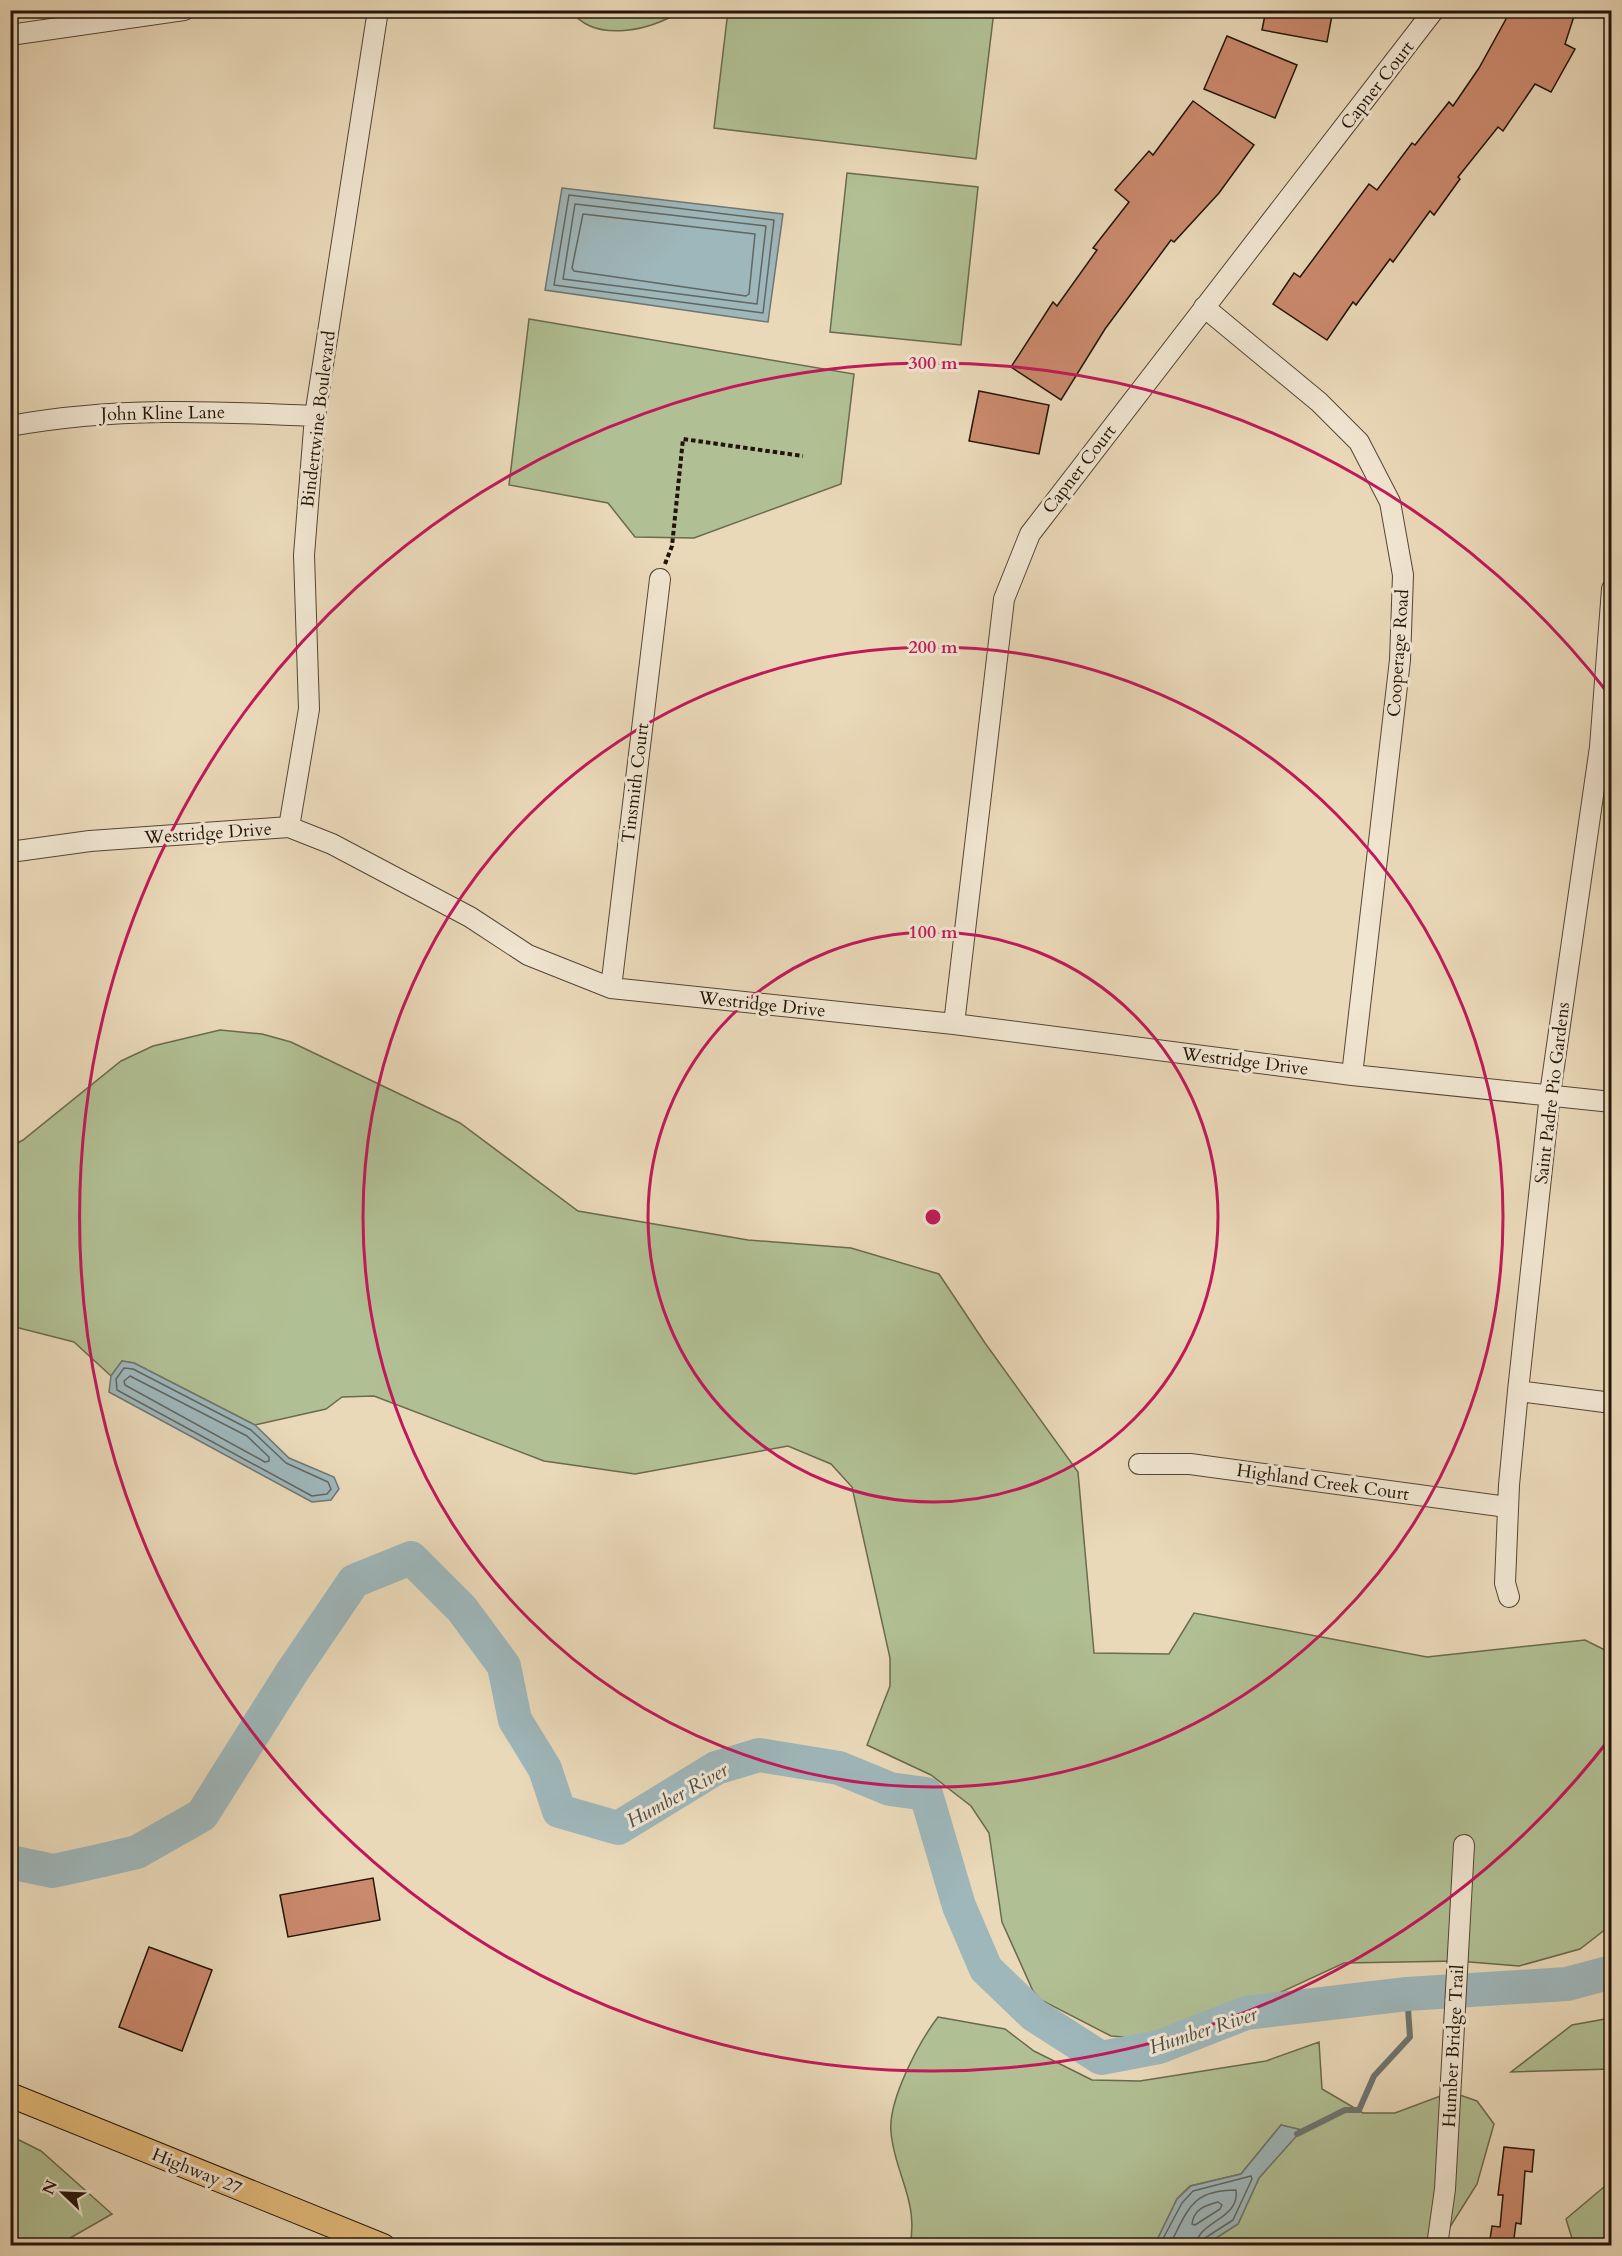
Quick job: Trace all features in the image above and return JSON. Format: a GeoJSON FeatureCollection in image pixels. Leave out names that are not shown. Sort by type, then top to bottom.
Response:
{"type":"FeatureCollection","features":[{"type":"Feature","properties":{"kind":"main road","name":"Highway 27"},"geometry":{"type":"LineString","coordinates":[[10,2095],[383,2246]]}},
{"type":"Feature","properties":{"kind":"street"},"geometry":{"type":"LineString","coordinates":[[10,35],[184,10]]}},
{"type":"Feature","properties":{"kind":"street","name":"Capner Court"},"geometry":{"type":"LineString","coordinates":[[954,1024],[1004,599],[1030,534],[1434,10]]}},
{"type":"Feature","properties":{"kind":"street","name":"Bindertwine Boulevard"},"geometry":{"type":"LineString","coordinates":[[289,827],[309,709],[303,555],[315,416],[373,11]]}},
{"type":"Feature","properties":{"kind":"street","name":"Cooperage Road"},"geometry":{"type":"LineString","coordinates":[[1204,307],[1319,402],[1359,442],[1390,502],[1403,575],[1400,660],[1352,1075]]}},
{"type":"Feature","properties":{"kind":"street","name":"John Kline Lane"},"geometry":{"type":"LineString","coordinates":[[10,426],[57,417],[185,410],[315,416]]}},
{"type":"Feature","properties":{"kind":"street","name":"Tinsmith Court"},"geometry":{"type":"LineString","coordinates":[[610,988],[660,579]]}},
{"type":"Feature","properties":{"kind":"street","name":"Saint Padre Pio Gardens"},"geometry":{"type":"LineString","coordinates":[[1509,1597],[1505,1583],[1508,1507],[1518,1391],[1550,1094],[1606,748],[1611,589]]}},
{"type":"Feature","properties":{"kind":"street","name":"Westridge Drive"},"geometry":{"type":"LineString","coordinates":[[10,852],[90,841],[289,827],[332,844],[392,875],[470,917],[528,955],[610,988],[954,1024],[1352,1075],[1611,1102]]}},
{"type":"Feature","properties":{"kind":"street"},"geometry":{"type":"LineString","coordinates":[[1518,1391],[1611,1403]]}},
{"type":"Feature","properties":{"kind":"street","name":"Highland Creek Court"},"geometry":{"type":"LineString","coordinates":[[1138,1464],[1190,1464],[1508,1507]]}},
{"type":"Feature","properties":{"kind":"street","name":"Humber Bridge Trail"},"geometry":{"type":"LineString","coordinates":[[1437,2246],[1445,2189],[1464,1845]]}},
{"type":"Feature","properties":{"kind":"path"},"geometry":{"type":"LineString","coordinates":[[660,579],[672,546],[683,439],[803,456]]}},
{"type":"Feature","properties":{"kind":"green space"},"geometry":{"type":"Polygon","coordinates":[[[571,11],[681,11],[655,24],[609,31],[595,28],[582,21],[571,11]]]}},
{"type":"Feature","properties":{"kind":"green space"},"geometry":{"type":"Polygon","coordinates":[[[728,11],[994,11],[976,159],[714,128],[728,11]]]}},
{"type":"Feature","properties":{"kind":"green space"},"geometry":{"type":"Polygon","coordinates":[[[847,173],[978,187],[961,345],[830,332],[847,173]]]}},
{"type":"Feature","properties":{"kind":"green space"},"geometry":{"type":"Polygon","coordinates":[[[529,319],[854,374],[841,484],[694,538],[635,537],[608,503],[509,485],[529,319]]]}},
{"type":"Feature","properties":{"kind":"green space"},"geometry":{"type":"Polygon","coordinates":[[[220,1030],[262,1034],[291,1042],[460,1123],[578,1211],[748,1240],[851,1248],[939,1274],[985,1343],[1078,1472],[1094,1653],[1169,1654],[1194,1613],[1427,1657],[1585,1640],[1611,1653],[1611,1925],[1580,1949],[1519,1966],[1457,1961],[1344,1963],[1221,2020],[1148,2039],[1111,2036],[1041,2000],[1033,1991],[1002,1922],[989,1833],[971,1806],[931,1775],[867,1745],[890,1686],[890,1658],[852,1487],[831,1464],[788,1446],[635,1474],[544,1461],[374,1396],[342,1397],[326,1409],[255,1425],[134,1363],[122,1361],[111,1376],[74,1342],[11,1326],[10,1147],[23,1140],[121,1061],[153,1046],[220,1030]]]}},
{"type":"Feature","properties":{"kind":"green space"},"geometry":{"type":"Polygon","coordinates":[[[938,2017],[1005,2029],[1034,2051],[1092,2080],[1140,2081],[1266,2061],[1319,2042],[1322,2089],[1363,2113],[1395,2113],[1451,2092],[1477,2101],[1494,2124],[1477,2184],[1438,2246],[1205,2245],[1238,2224],[1259,2178],[1301,2130],[1281,2125],[1241,2174],[1190,2186],[1177,2199],[1158,2238],[1149,2245],[910,2245],[912,2229],[909,2200],[893,2147],[891,2119],[906,2072],[938,2017]]]}},
{"type":"Feature","properties":{"kind":"green space"},"geometry":{"type":"Polygon","coordinates":[[[1611,2018],[1611,2069],[1511,2072],[1572,2025],[1611,2018]]]}},
{"type":"Feature","properties":{"kind":"green space"},"geometry":{"type":"Polygon","coordinates":[[[11,2136],[41,2151],[112,2214],[58,2245],[11,2245],[11,2136]]]}},
{"type":"Feature","properties":{"kind":"green space"},"geometry":{"type":"Polygon","coordinates":[[[1611,2181],[1611,2245],[1574,2245],[1566,2219],[1611,2181]]]}},
{"type":"Feature","properties":{"kind":"water"},"geometry":{"type":"Polygon","coordinates":[[[562,188],[783,214],[768,322],[545,290],[562,188]]]}},
{"type":"Feature","properties":{"kind":"water"},"geometry":{"type":"Polygon","coordinates":[[[122,1361],[134,1363],[255,1425],[289,1458],[334,1477],[339,1489],[331,1500],[312,1502],[109,1392],[111,1376],[122,1361]]]}},
{"type":"Feature","properties":{"kind":"water"},"geometry":{"type":"Polygon","coordinates":[[[1281,2125],[1302,2130],[1259,2178],[1238,2224],[1205,2245],[1149,2245],[1158,2238],[1177,2199],[1191,2186],[1241,2174],[1281,2125]]]}},
{"type":"Feature","properties":{"kind":"building"},"geometry":{"type":"Polygon","coordinates":[[[1266,10],[1333,10],[1327,42],[1262,30],[1266,10]]]}},
{"type":"Feature","properties":{"kind":"building"},"geometry":{"type":"Polygon","coordinates":[[[1511,10],[1576,10],[1565,44],[1575,49],[1551,92],[1535,84],[1503,131],[1498,127],[1458,177],[1460,179],[1434,215],[1430,211],[1393,262],[1390,259],[1356,305],[1353,302],[1327,340],[1273,304],[1294,273],[1300,277],[1369,184],[1377,190],[1412,143],[1415,145],[1449,102],[1453,106],[1479,68],[1511,10]]]}},
{"type":"Feature","properties":{"kind":"building"},"geometry":{"type":"Polygon","coordinates":[[[1227,36],[1297,65],[1275,118],[1204,89],[1227,36]]]}},
{"type":"Feature","properties":{"kind":"building"},"geometry":{"type":"Polygon","coordinates":[[[1193,101],[1254,145],[1219,193],[1174,242],[1171,240],[1105,329],[1061,400],[1011,367],[1053,302],[1057,306],[1097,250],[1093,248],[1129,202],[1115,190],[1149,151],[1153,155],[1193,101]]]}},
{"type":"Feature","properties":{"kind":"building"},"geometry":{"type":"Polygon","coordinates":[[[979,391],[1049,405],[1039,454],[969,441],[979,391]]]}},
{"type":"Feature","properties":{"kind":"building"},"geometry":{"type":"Polygon","coordinates":[[[373,1878],[380,1920],[288,1937],[280,1895],[373,1878]]]}},
{"type":"Feature","properties":{"kind":"building"},"geometry":{"type":"Polygon","coordinates":[[[149,1947],[212,1970],[182,2051],[119,2027],[149,1947]]]}},
{"type":"Feature","properties":{"kind":"building"},"geometry":{"type":"Polygon","coordinates":[[[1504,2147],[1534,2150],[1532,2172],[1525,2171],[1521,2224],[1516,2223],[1513,2246],[1489,2246],[1492,2226],[1500,2227],[1503,2195],[1498,2195],[1504,2147]]]}},
{"type":"Feature","properties":{"kind":"waterway","name":"Humber River"},"geometry":{"type":"LineString","coordinates":[[10,1862],[53,1871],[137,1852],[202,1815],[292,1672],[354,1581],[411,1558],[462,1609],[504,1666],[515,1720],[545,1769],[559,1811],[618,1828],[716,1768],[759,1755],[839,1768],[890,1789],[926,1794],[959,1906],[986,1969],[1034,2015],[1101,2058],[1159,2047],[1246,2013],[1407,1994],[1567,1984],[1612,1972]]}},
{"type":"Feature","properties":{"kind":"waterway"},"geometry":{"type":"LineString","coordinates":[[1297,2134],[1345,2110],[1359,2110],[1374,2076],[1410,2037],[1407,1994]]}}]}
